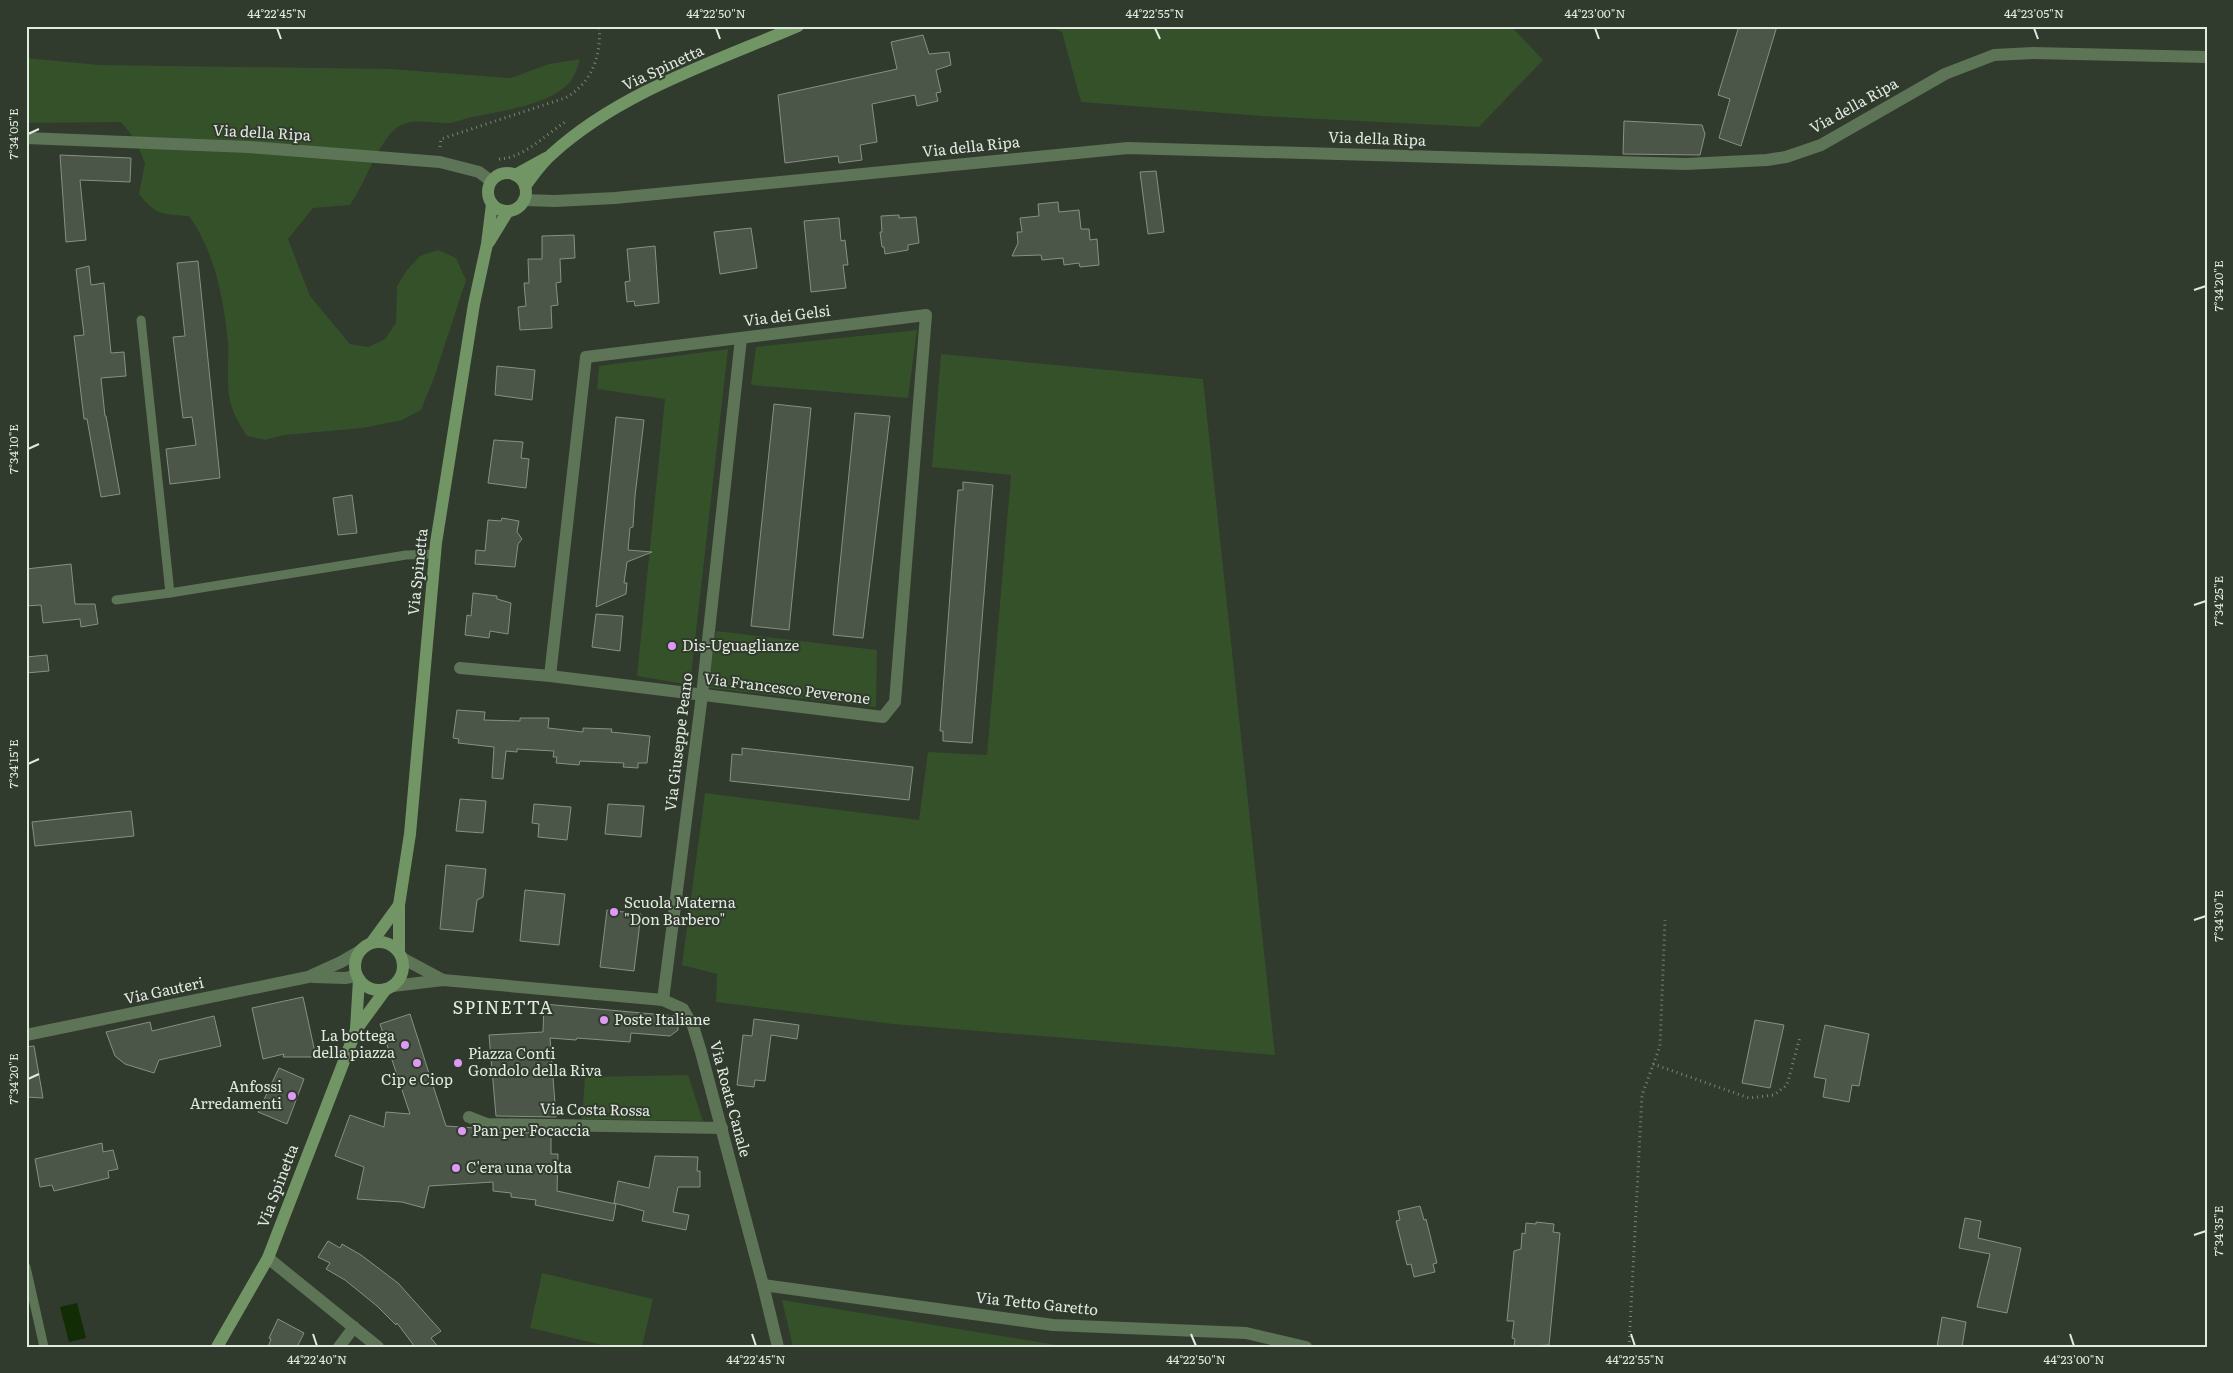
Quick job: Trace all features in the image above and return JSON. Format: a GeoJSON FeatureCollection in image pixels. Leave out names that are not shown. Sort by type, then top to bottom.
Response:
{"type":"FeatureCollection","features":[{"type":"Feature","properties":{"kind":"main road","name":"Via Spinetta"},"geometry":{"type":"LineString","coordinates":[[515,175],[550,155],[590,124],[634,98],[798,26]]}},
{"type":"Feature","properties":{"kind":"main road","name":"Via Spinetta"},"geometry":{"type":"LineString","coordinates":[[525,186],[550,155]]}},
{"type":"Feature","properties":{"kind":"main road"},"geometry":{"type":"LineString","coordinates":[[502,174],[515,175],[525,186],[524,200],[520,205],[508,211],[499,209],[492,204],[488,197],[491,182],[502,174]]}},
{"type":"Feature","properties":{"kind":"main road","name":"Via Spinetta"},"geometry":{"type":"LineString","coordinates":[[400,955],[399,905],[410,834],[436,543],[474,304],[487,244],[492,204]]}},
{"type":"Feature","properties":{"kind":"main road","name":"Via Spinetta"},"geometry":{"type":"LineString","coordinates":[[487,244],[508,211]]}},
{"type":"Feature","properties":{"kind":"main road","name":"Via Spinetta"},"geometry":{"type":"LineString","coordinates":[[372,942],[399,905]]}},
{"type":"Feature","properties":{"kind":"main road"},"geometry":{"type":"LineString","coordinates":[[372,942],[387,943],[400,955],[402,974],[389,988],[370,989],[358,978],[355,965],[360,951],[372,942]]}},
{"type":"Feature","properties":{"kind":"main road","name":"Via Spinetta"},"geometry":{"type":"LineString","coordinates":[[356,1030],[358,978]]}},
{"type":"Feature","properties":{"kind":"main road","name":"Via Spinetta"},"geometry":{"type":"LineString","coordinates":[[217,1347],[268,1258],[356,1030],[389,988]]}},
{"type":"Feature","properties":{"kind":"street","name":"Via della Ripa"},"geometry":{"type":"LineString","coordinates":[[524,200],[555,201],[615,198],[1128,148],[1686,164],[1755,161],[1786,157],[1821,145],[1945,74],[1994,56],[2033,53],[2207,57]]}},
{"type":"Feature","properties":{"kind":"street","name":"Via della Ripa"},"geometry":{"type":"LineString","coordinates":[[26,138],[249,147],[440,162],[479,172],[491,182]]}},
{"type":"Feature","properties":{"kind":"street","name":"Via dei Gelsi"},"geometry":{"type":"LineString","coordinates":[[550,676],[586,357],[926,315],[895,702]]}},
{"type":"Feature","properties":{"kind":"street","name":"Via Giuseppe Peano"},"geometry":{"type":"LineString","coordinates":[[663,1000],[702,694],[741,338]]}},
{"type":"Feature","properties":{"kind":"street","name":"Via Francesco Peverone"},"geometry":{"type":"LineString","coordinates":[[460,668],[550,676],[883,717],[895,702]]}},
{"type":"Feature","properties":{"kind":"street","name":"Via Gauteri"},"geometry":{"type":"LineString","coordinates":[[26,1036],[308,977],[360,951]]}},
{"type":"Feature","properties":{"kind":"street","name":"Via Roata Canale"},"geometry":{"type":"LineString","coordinates":[[400,955],[443,980]]}},
{"type":"Feature","properties":{"kind":"street","name":"Via Gauteri"},"geometry":{"type":"LineString","coordinates":[[308,977],[358,978]]}},
{"type":"Feature","properties":{"kind":"street","name":"Via Roata Canale"},"geometry":{"type":"LineString","coordinates":[[389,988],[443,980],[663,1000],[682,1009],[694,1026],[764,1285],[778,1347]]}},
{"type":"Feature","properties":{"kind":"street","name":"Via Costa Rossa"},"geometry":{"type":"LineString","coordinates":[[469,1117],[487,1124],[722,1128]]}},
{"type":"Feature","properties":{"kind":"street"},"geometry":{"type":"LineString","coordinates":[[268,1258],[378,1347]]}},
{"type":"Feature","properties":{"kind":"street","name":"Via Tetto Garetto"},"geometry":{"type":"LineString","coordinates":[[764,1285],[1053,1325],[1246,1333],[1306,1347]]}},
{"type":"Feature","properties":{"kind":"street"},"geometry":{"type":"LineString","coordinates":[[339,1347],[354,1327]]}},
{"type":"Feature","properties":{"kind":"lane"},"geometry":{"type":"LineString","coordinates":[[141,320],[170,593]]}},
{"type":"Feature","properties":{"kind":"lane"},"geometry":{"type":"LineString","coordinates":[[116,600],[406,555],[436,554]]}},
{"type":"Feature","properties":{"kind":"lane"},"geometry":{"type":"LineString","coordinates":[[26,1267],[44,1347]]}},
{"type":"Feature","properties":{"kind":"path"},"geometry":{"type":"LineString","coordinates":[[440,162],[441,139],[565,98],[578,91],[586,81],[597,59],[601,41],[599,26]]}},
{"type":"Feature","properties":{"kind":"path"},"geometry":{"type":"LineString","coordinates":[[1629,1347],[1642,1095],[1660,1046],[1665,920]]}},
{"type":"Feature","properties":{"kind":"path"},"geometry":{"type":"LineString","coordinates":[[1653,1064],[1749,1098],[1774,1095],[1787,1085],[1800,1037]]}},
{"type":"Feature","properties":{"kind":"shaded area"},"geometry":{"type":"Polygon","coordinates":[[[1048,26],[1511,26],[1543,60],[1479,127],[1262,116],[1081,102],[1062,32],[1048,26]]]}},
{"type":"Feature","properties":{"kind":"shaded area"},"geometry":{"type":"Polygon","coordinates":[[[26,58],[100,65],[391,69],[511,78],[549,64],[580,59],[575,74],[569,83],[557,93],[534,103],[450,123],[415,122],[401,125],[395,129],[382,145],[350,205],[313,208],[288,239],[310,296],[350,344],[368,347],[385,339],[396,323],[397,286],[407,270],[420,256],[438,250],[456,258],[466,280],[435,375],[421,410],[402,420],[363,428],[284,435],[265,440],[247,436],[231,406],[228,387],[228,344],[221,294],[212,261],[198,230],[189,216],[173,215],[155,210],[139,194],[145,163],[134,138],[121,122],[26,123],[26,58]]]}},
{"type":"Feature","properties":{"kind":"shaded area"},"geometry":{"type":"Polygon","coordinates":[[[917,330],[908,398],[751,385],[756,347],[917,330]]]}},
{"type":"Feature","properties":{"kind":"shaded area"},"geometry":{"type":"Polygon","coordinates":[[[728,349],[690,685],[637,676],[665,399],[597,389],[599,366],[728,349]]]}},
{"type":"Feature","properties":{"kind":"shaded area"},"geometry":{"type":"Polygon","coordinates":[[[941,354],[1203,379],[1275,1055],[893,1024],[716,1002],[717,974],[682,965],[705,793],[919,820],[928,752],[987,755],[1011,475],[932,467],[941,354]]]}},
{"type":"Feature","properties":{"kind":"shaded area"},"geometry":{"type":"Polygon","coordinates":[[[716,631],[877,650],[876,707],[708,688],[716,631]]]}},
{"type":"Feature","properties":{"kind":"shaded area"},"geometry":{"type":"Polygon","coordinates":[[[688,1075],[703,1121],[582,1119],[585,1077],[688,1075]]]}},
{"type":"Feature","properties":{"kind":"shaded area"},"geometry":{"type":"Polygon","coordinates":[[[542,1273],[653,1299],[642,1347],[611,1347],[530,1328],[542,1273]]]}},
{"type":"Feature","properties":{"kind":"shaded area"},"geometry":{"type":"Polygon","coordinates":[[[782,1300],[1069,1347],[793,1347],[782,1300]]]}},
{"type":"Feature","properties":{"kind":"shaded area"},"geometry":{"type":"Polygon","coordinates":[[[77,1303],[86,1338],[69,1342],[60,1307],[77,1303]]]}},
{"type":"Feature","properties":{"kind":"building"},"geometry":{"type":"Polygon","coordinates":[[[1739,26],[1777,26],[1741,146],[1719,138],[1730,99],[1718,95],[1739,26]]]}},
{"type":"Feature","properties":{"kind":"building"},"geometry":{"type":"Polygon","coordinates":[[[923,35],[929,54],[949,52],[951,65],[936,70],[941,92],[936,93],[938,101],[917,106],[915,95],[872,104],[877,142],[860,145],[862,160],[839,163],[838,156],[785,163],[778,95],[897,69],[891,42],[923,35]]]}},
{"type":"Feature","properties":{"kind":"building"},"geometry":{"type":"Polygon","coordinates":[[[1624,121],[1702,125],[1705,134],[1700,155],[1623,154],[1624,121]]]}},
{"type":"Feature","properties":{"kind":"building"},"geometry":{"type":"Polygon","coordinates":[[[60,155],[131,158],[130,182],[80,180],[86,240],[66,242],[60,155]]]}},
{"type":"Feature","properties":{"kind":"building"},"geometry":{"type":"Polygon","coordinates":[[[1156,171],[1164,232],[1148,234],[1140,172],[1156,171]]]}},
{"type":"Feature","properties":{"kind":"building"},"geometry":{"type":"Polygon","coordinates":[[[1058,202],[1059,212],[1079,210],[1081,229],[1089,229],[1090,240],[1097,239],[1099,265],[1080,267],[1079,263],[1064,265],[1063,258],[1042,260],[1041,255],[1012,256],[1018,243],[1017,232],[1022,232],[1020,218],[1039,216],[1038,204],[1058,202]]]}},
{"type":"Feature","properties":{"kind":"building"},"geometry":{"type":"Polygon","coordinates":[[[899,215],[899,218],[916,217],[919,243],[908,245],[908,250],[885,254],[880,232],[882,232],[881,216],[899,215]]]}},
{"type":"Feature","properties":{"kind":"building"},"geometry":{"type":"Polygon","coordinates":[[[839,218],[841,241],[845,240],[848,265],[843,265],[846,288],[811,292],[804,221],[839,218]]]}},
{"type":"Feature","properties":{"kind":"building"},"geometry":{"type":"Polygon","coordinates":[[[751,228],[757,268],[720,274],[714,232],[751,228]]]}},
{"type":"Feature","properties":{"kind":"building"},"geometry":{"type":"Polygon","coordinates":[[[574,235],[575,258],[560,259],[561,282],[556,283],[558,305],[551,306],[552,328],[520,330],[518,307],[526,306],[524,283],[529,283],[528,259],[542,259],[542,236],[574,235]]]}},
{"type":"Feature","properties":{"kind":"building"},"geometry":{"type":"Polygon","coordinates":[[[655,246],[659,303],[635,306],[634,301],[627,302],[625,282],[630,281],[627,249],[655,246]]]}},
{"type":"Feature","properties":{"kind":"building"},"geometry":{"type":"Polygon","coordinates":[[[198,261],[220,478],[170,484],[166,449],[196,445],[192,417],[183,418],[173,337],[185,336],[177,263],[198,261]]]}},
{"type":"Feature","properties":{"kind":"building"},"geometry":{"type":"Polygon","coordinates":[[[89,266],[91,285],[104,283],[111,353],[124,352],[126,376],[101,378],[105,416],[120,494],[101,497],[87,419],[84,419],[74,336],[84,335],[76,269],[89,266]]]}},
{"type":"Feature","properties":{"kind":"building"},"geometry":{"type":"Polygon","coordinates":[[[497,366],[535,370],[532,400],[495,395],[497,366]]]}},
{"type":"Feature","properties":{"kind":"building"},"geometry":{"type":"Polygon","coordinates":[[[774,404],[811,408],[789,630],[751,626],[774,404]]]}},
{"type":"Feature","properties":{"kind":"building"},"geometry":{"type":"Polygon","coordinates":[[[855,413],[890,416],[863,638],[833,635],[855,413]]]}},
{"type":"Feature","properties":{"kind":"building"},"geometry":{"type":"Polygon","coordinates":[[[616,417],[644,420],[633,527],[630,528],[628,550],[652,552],[627,562],[624,583],[627,583],[626,594],[596,607],[616,417]]]}},
{"type":"Feature","properties":{"kind":"building"},"geometry":{"type":"Polygon","coordinates":[[[494,440],[523,442],[521,458],[529,459],[526,488],[488,483],[494,440]]]}},
{"type":"Feature","properties":{"kind":"building"},"geometry":{"type":"Polygon","coordinates":[[[963,482],[993,485],[972,743],[943,741],[943,731],[940,731],[958,490],[963,490],[963,482]]]}},
{"type":"Feature","properties":{"kind":"building"},"geometry":{"type":"Polygon","coordinates":[[[352,495],[357,533],[338,535],[333,498],[352,495]]]}},
{"type":"Feature","properties":{"kind":"building"},"geometry":{"type":"Polygon","coordinates":[[[502,518],[519,521],[517,532],[522,539],[518,544],[515,567],[475,564],[476,550],[485,551],[488,520],[501,521],[502,518]]]}},
{"type":"Feature","properties":{"kind":"building"},"geometry":{"type":"Polygon","coordinates":[[[71,564],[75,604],[95,604],[98,624],[81,627],[80,619],[43,623],[41,605],[26,606],[26,569],[71,564]]]}},
{"type":"Feature","properties":{"kind":"building"},"geometry":{"type":"Polygon","coordinates":[[[473,593],[497,596],[497,599],[511,603],[508,634],[490,631],[489,638],[465,635],[467,615],[471,616],[473,593]]]}},
{"type":"Feature","properties":{"kind":"building"},"geometry":{"type":"Polygon","coordinates":[[[596,614],[623,616],[620,651],[592,647],[596,614]]]}},
{"type":"Feature","properties":{"kind":"building"},"geometry":{"type":"Polygon","coordinates":[[[47,655],[49,671],[26,673],[26,657],[47,655]]]}},
{"type":"Feature","properties":{"kind":"building"},"geometry":{"type":"Polygon","coordinates":[[[457,710],[485,712],[484,720],[520,721],[520,718],[549,718],[548,728],[583,732],[583,728],[612,729],[611,732],[650,736],[647,763],[638,763],[638,768],[623,767],[624,763],[580,761],[579,765],[556,763],[557,757],[553,757],[554,751],[517,749],[517,752],[506,751],[503,779],[492,778],[494,747],[458,743],[459,739],[453,738],[457,710]]]}},
{"type":"Feature","properties":{"kind":"building"},"geometry":{"type":"Polygon","coordinates":[[[742,748],[913,767],[909,800],[730,781],[732,754],[742,755],[742,748]]]}},
{"type":"Feature","properties":{"kind":"building"},"geometry":{"type":"Polygon","coordinates":[[[460,799],[486,801],[483,833],[456,831],[460,799]]]}},
{"type":"Feature","properties":{"kind":"building"},"geometry":{"type":"Polygon","coordinates":[[[534,804],[571,807],[567,840],[538,837],[539,824],[532,823],[534,804]]]}},
{"type":"Feature","properties":{"kind":"building"},"geometry":{"type":"Polygon","coordinates":[[[608,804],[644,806],[641,837],[605,834],[608,804]]]}},
{"type":"Feature","properties":{"kind":"building"},"geometry":{"type":"Polygon","coordinates":[[[131,811],[134,836],[35,846],[32,822],[131,811]]]}},
{"type":"Feature","properties":{"kind":"building"},"geometry":{"type":"Polygon","coordinates":[[[446,865],[486,869],[483,897],[477,900],[473,932],[440,929],[446,865]]]}},
{"type":"Feature","properties":{"kind":"building"},"geometry":{"type":"Polygon","coordinates":[[[525,890],[565,894],[559,945],[520,941],[525,890]]]}},
{"type":"Feature","properties":{"kind":"building"},"geometry":{"type":"Polygon","coordinates":[[[607,910],[641,914],[634,971],[600,967],[607,910]]]}},
{"type":"Feature","properties":{"kind":"building"},"geometry":{"type":"Polygon","coordinates":[[[303,997],[316,1057],[283,1057],[284,1054],[263,1059],[252,1008],[303,997]]]}},
{"type":"Feature","properties":{"kind":"building"},"geometry":{"type":"Polygon","coordinates":[[[544,1004],[675,1016],[678,1021],[678,1030],[670,1036],[631,1033],[630,1042],[550,1038],[556,1117],[496,1116],[489,1035],[543,1032],[544,1004]]]}},
{"type":"Feature","properties":{"kind":"building"},"geometry":{"type":"Polygon","coordinates":[[[410,1014],[446,1126],[475,1128],[487,1132],[551,1133],[551,1154],[558,1154],[557,1191],[616,1204],[613,1221],[535,1205],[536,1200],[511,1197],[511,1193],[493,1191],[493,1182],[429,1186],[424,1208],[402,1202],[357,1199],[364,1167],[335,1156],[350,1115],[384,1127],[386,1112],[410,1114],[380,1024],[410,1014]]]}},
{"type":"Feature","properties":{"kind":"building"},"geometry":{"type":"Polygon","coordinates":[[[214,1016],[221,1046],[159,1060],[154,1073],[125,1064],[115,1056],[106,1032],[150,1022],[152,1031],[214,1016]]]}},
{"type":"Feature","properties":{"kind":"building"},"geometry":{"type":"Polygon","coordinates":[[[754,1019],[799,1025],[797,1039],[771,1035],[765,1081],[755,1080],[754,1087],[737,1085],[743,1035],[752,1036],[754,1019]]]}},
{"type":"Feature","properties":{"kind":"building"},"geometry":{"type":"Polygon","coordinates":[[[1755,1020],[1784,1025],[1770,1088],[1742,1083],[1755,1020]]]}},
{"type":"Feature","properties":{"kind":"building"},"geometry":{"type":"Polygon","coordinates":[[[1825,1025],[1869,1034],[1859,1086],[1852,1085],[1849,1102],[1823,1097],[1826,1079],[1814,1077],[1825,1025]]]}},
{"type":"Feature","properties":{"kind":"building"},"geometry":{"type":"Polygon","coordinates":[[[34,1046],[43,1098],[26,1097],[26,1047],[34,1046]]]}},
{"type":"Feature","properties":{"kind":"building"},"geometry":{"type":"Polygon","coordinates":[[[279,1068],[304,1079],[287,1124],[258,1112],[279,1068]]]}},
{"type":"Feature","properties":{"kind":"building"},"geometry":{"type":"Polygon","coordinates":[[[102,1143],[103,1152],[113,1150],[118,1169],[108,1171],[109,1178],[54,1191],[52,1185],[40,1187],[35,1159],[102,1143]]]}},
{"type":"Feature","properties":{"kind":"building"},"geometry":{"type":"Polygon","coordinates":[[[655,1156],[698,1157],[697,1171],[700,1171],[700,1187],[678,1187],[673,1212],[689,1215],[686,1230],[642,1221],[644,1211],[614,1203],[618,1181],[649,1188],[655,1156]]]}},
{"type":"Feature","properties":{"kind":"building"},"geometry":{"type":"Polygon","coordinates":[[[1420,1206],[1424,1220],[1426,1219],[1437,1263],[1433,1264],[1435,1272],[1414,1277],[1411,1264],[1407,1265],[1396,1221],[1400,1220],[1398,1211],[1420,1206]]]}},
{"type":"Feature","properties":{"kind":"building"},"geometry":{"type":"Polygon","coordinates":[[[1965,1218],[1981,1221],[1978,1238],[2021,1248],[2007,1313],[1977,1307],[1990,1254],[1959,1248],[1965,1218]]]}},
{"type":"Feature","properties":{"kind":"building"},"geometry":{"type":"Polygon","coordinates":[[[1536,1222],[1554,1224],[1553,1232],[1560,1233],[1549,1345],[1514,1347],[1515,1339],[1512,1338],[1514,1321],[1507,1321],[1514,1251],[1521,1249],[1522,1233],[1525,1234],[1526,1223],[1536,1224],[1536,1222]]]}},
{"type":"Feature","properties":{"kind":"building"},"geometry":{"type":"Polygon","coordinates":[[[328,1241],[340,1248],[342,1244],[361,1255],[398,1283],[441,1331],[431,1338],[438,1347],[415,1347],[397,1323],[396,1325],[377,1306],[345,1280],[326,1269],[330,1263],[318,1257],[328,1241]]]}},
{"type":"Feature","properties":{"kind":"building"},"geometry":{"type":"Polygon","coordinates":[[[1942,1317],[1966,1322],[1962,1347],[1937,1347],[1942,1317]]]}},
{"type":"Feature","properties":{"kind":"building"},"geometry":{"type":"Polygon","coordinates":[[[278,1319],[304,1333],[297,1347],[268,1347],[271,1339],[269,1338],[278,1319]]]}},
{"type":"Feature","properties":{"kind":"place","name":"Dis-Uguaglianze"},"geometry":{"type":"Point","coordinates":[672,646]}},
{"type":"Feature","properties":{"kind":"place","name":"Scuola Materna \"Don Barbero\""},"geometry":{"type":"Point","coordinates":[614,912]}},
{"type":"Feature","properties":{"kind":"place","name":"Poste Italiane"},"geometry":{"type":"Point","coordinates":[604,1020]}},
{"type":"Feature","properties":{"kind":"place","name":"La bottega della piazza"},"geometry":{"type":"Point","coordinates":[405,1045]}},
{"type":"Feature","properties":{"kind":"place","name":"Cip e Ciop"},"geometry":{"type":"Point","coordinates":[417,1063]}},
{"type":"Feature","properties":{"kind":"place","name":"Piazza Conti Gondolo della Riva"},"geometry":{"type":"Point","coordinates":[458,1063]}},
{"type":"Feature","properties":{"kind":"place","name":"Anfossi Arredamenti"},"geometry":{"type":"Point","coordinates":[292,1096]}},
{"type":"Feature","properties":{"kind":"place","name":"Pan per Focaccia"},"geometry":{"type":"Point","coordinates":[462,1131]}},
{"type":"Feature","properties":{"kind":"place","name":"C'era una volta"},"geometry":{"type":"Point","coordinates":[456,1168]}},
{"type":"Feature","properties":{"kind":"district","name":"SPINETTA"},"geometry":{"type":"Point","coordinates":[503,1008]}}]}
